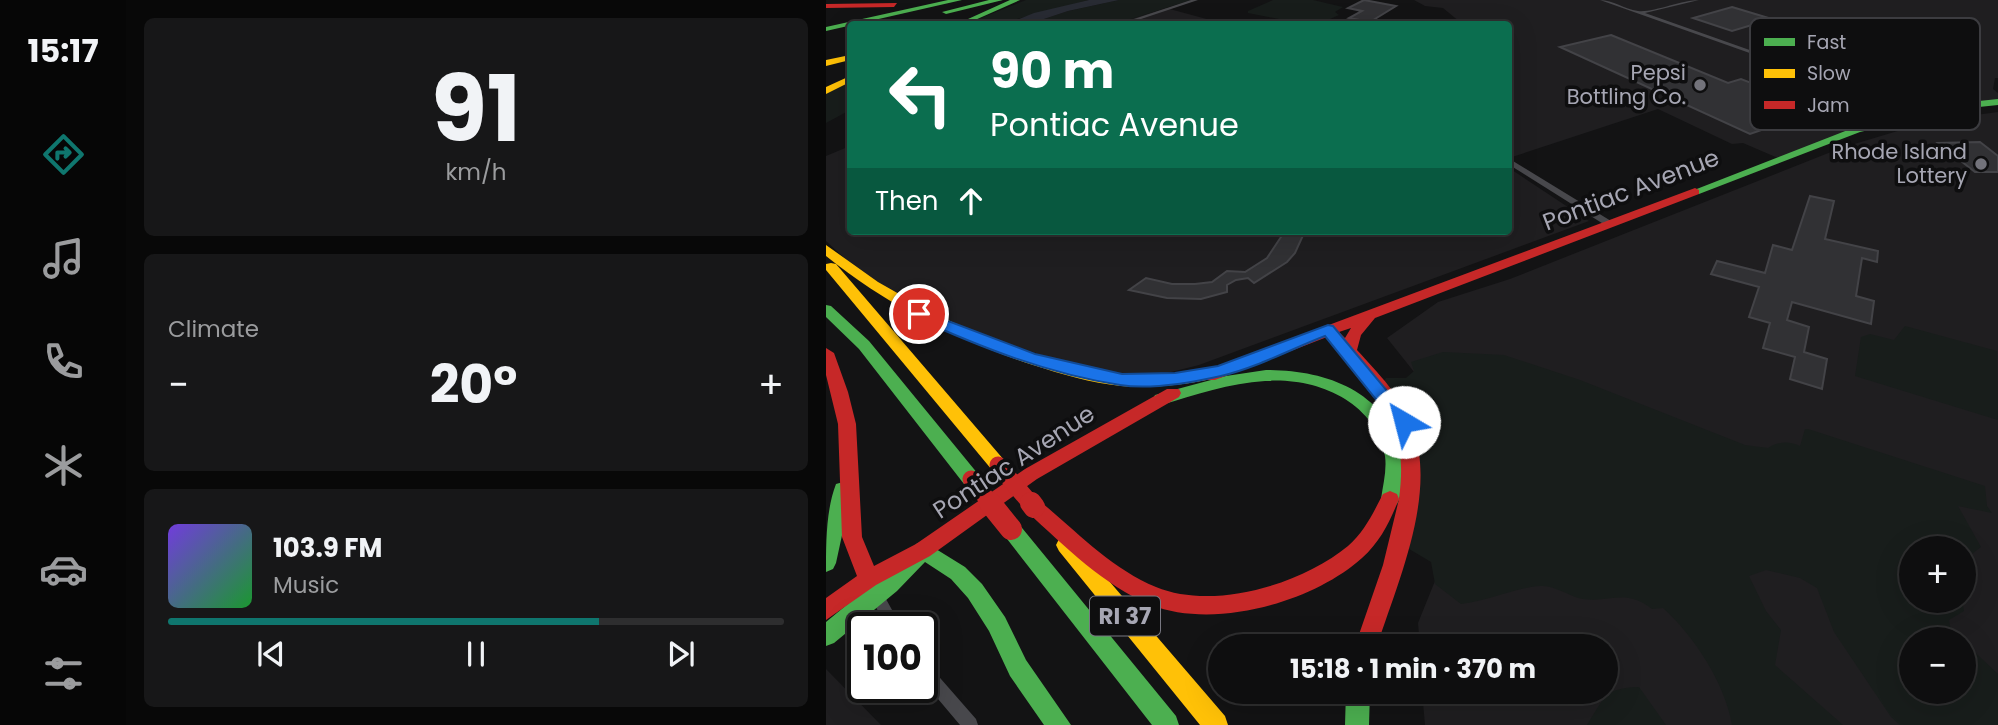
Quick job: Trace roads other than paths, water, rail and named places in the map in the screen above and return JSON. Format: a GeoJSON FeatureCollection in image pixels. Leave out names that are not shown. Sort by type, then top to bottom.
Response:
{"type":"FeatureCollection","features":[{"type":"Feature","properties":{"kind":"main road"},"geometry":{"type":"LineString","coordinates":[[826,6],[901,5],[950,0]]}},
{"type":"Feature","properties":{"kind":"main road"},"geometry":{"type":"LineString","coordinates":[[868,21],[957,0]]}},
{"type":"Feature","properties":{"kind":"main road"},"geometry":{"type":"LineString","coordinates":[[880,21],[976,0]]}},
{"type":"Feature","properties":{"kind":"main road"},"geometry":{"type":"LineString","coordinates":[[904,21],[999,0]]}},
{"type":"Feature","properties":{"kind":"main road"},"geometry":{"type":"LineString","coordinates":[[966,21],[1016,0]]}},
{"type":"Feature","properties":{"kind":"main road"},"geometry":{"type":"LineString","coordinates":[[826,31],[847,26]]}},
{"type":"Feature","properties":{"kind":"main road"},"geometry":{"type":"LineString","coordinates":[[826,31],[847,28]]}},
{"type":"Feature","properties":{"kind":"main road"},"geometry":{"type":"LineString","coordinates":[[826,39],[847,35]]}},
{"type":"Feature","properties":{"kind":"main road"},"geometry":{"type":"LineString","coordinates":[[826,62],[847,58]]}},
{"type":"Feature","properties":{"kind":"main road"},"geometry":{"type":"LineString","coordinates":[[826,91],[847,80]]}},
{"type":"Feature","properties":{"kind":"main road","name":"Pontiac Avenue"},"geometry":{"type":"LineString","coordinates":[[1980,105],[1998,102]]}},
{"type":"Feature","properties":{"kind":"main road","name":"Pontiac Avenue"},"geometry":{"type":"LineString","coordinates":[[826,610],[869,579],[923,550],[1031,474],[1161,399],[1221,371],[1857,130]]}},
{"type":"Feature","properties":{"kind":"main road"},"geometry":{"type":"LineString","coordinates":[[826,249],[854,274],[903,306],[963,334],[1031,359],[1122,380],[1175,379],[1221,371]]}},
{"type":"Feature","properties":{"kind":"main road","name":"RI 37"},"geometry":{"type":"LineString","coordinates":[[826,260],[1216,725]]}},
{"type":"Feature","properties":{"kind":"main road","name":"RI 37"},"geometry":{"type":"LineString","coordinates":[[826,309],[864,345],[1167,725]]}},
{"type":"Feature","properties":{"kind":"main road"},"geometry":{"type":"LineString","coordinates":[[1348,353],[1354,334],[1372,313]]}},
{"type":"Feature","properties":{"kind":"main road"},"geometry":{"type":"LineString","coordinates":[[1328,329],[1404,422],[1415,461],[1409,501],[1370,634]]}},
{"type":"Feature","properties":{"kind":"main road"},"geometry":{"type":"LineString","coordinates":[[826,353],[845,407],[852,537],[859,560],[869,579]]}},
{"type":"Feature","properties":{"kind":"main road"},"geometry":{"type":"LineString","coordinates":[[1034,507],[1105,566],[1147,592],[1175,602],[1216,605],[1266,598],[1318,577],[1361,544],[1390,499],[1395,476],[1391,442],[1373,412],[1344,391],[1309,379],[1269,375],[1241,379],[1161,399]]}},
{"type":"Feature","properties":{"kind":"main road"},"geometry":{"type":"LineString","coordinates":[[826,563],[849,461]]}},
{"type":"Feature","properties":{"kind":"main road"},"geometry":{"type":"LineString","coordinates":[[923,550],[958,573],[975,591],[991,614],[1023,675],[1059,725]]}},
{"type":"Feature","properties":{"kind":"main road","name":"Pontiac Avenue"},"geometry":{"type":"LineString","coordinates":[[826,636],[877,595],[923,550]]}},
{"type":"Feature","properties":{"kind":"main road"},"geometry":{"type":"LineString","coordinates":[[1357,725],[1358,704]]}},
{"type":"Feature","properties":{"kind":"street"},"geometry":{"type":"LineString","coordinates":[[1131,21],[1196,0]]}},
{"type":"Feature","properties":{"kind":"street"},"geometry":{"type":"LineString","coordinates":[[1602,0],[1750,52]]}},
{"type":"Feature","properties":{"kind":"street"},"geometry":{"type":"LineString","coordinates":[[1640,13],[1697,0]]}},
{"type":"Feature","properties":{"kind":"street"},"geometry":{"type":"LineString","coordinates":[[1512,163],[1608,223]]}},
{"type":"Feature","properties":{"kind":"street"},"geometry":{"type":"LineString","coordinates":[[869,579],[886,612]]}},
{"type":"Feature","properties":{"kind":"street"},"geometry":{"type":"LineString","coordinates":[[938,687],[970,725]]}},
{"type":"Feature","properties":{"kind":"place","name":"Pepsi Bottling Co."},"geometry":{"type":"Point","coordinates":[1700,85]}},
{"type":"Feature","properties":{"kind":"place","name":"Rhode Island Lottery"},"geometry":{"type":"Point","coordinates":[1981,164]}}]}
